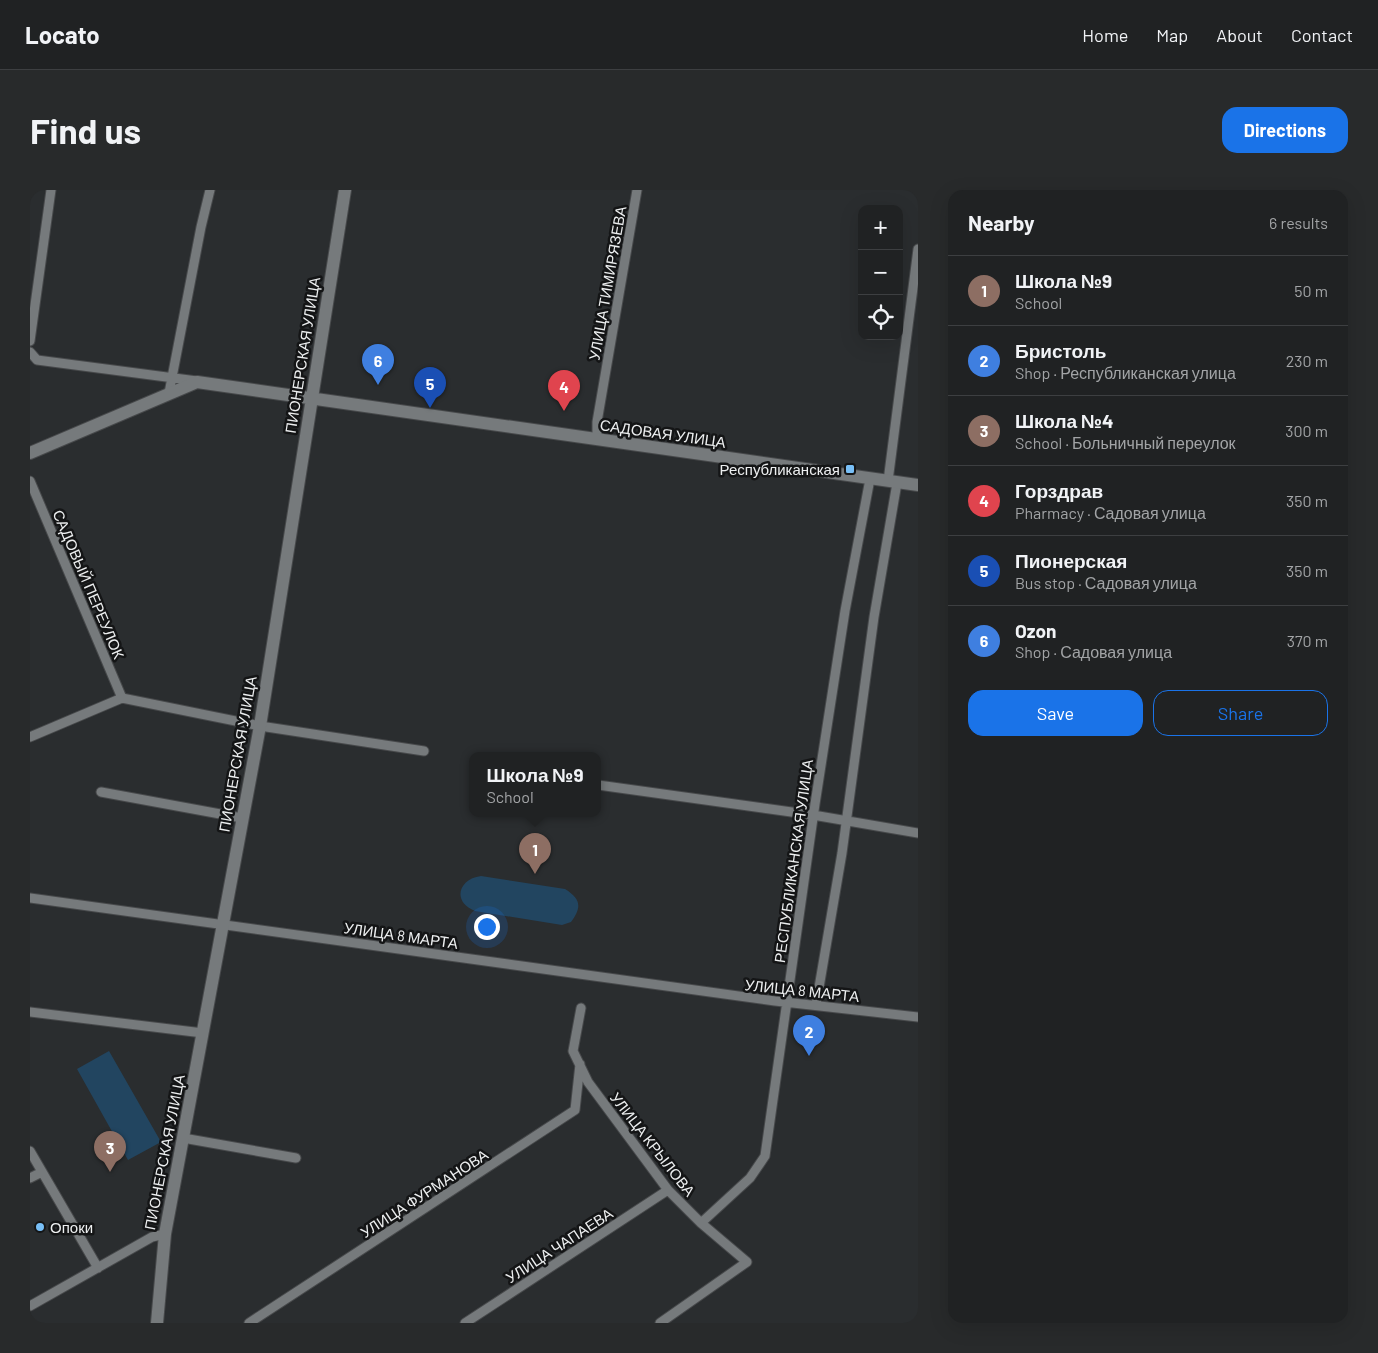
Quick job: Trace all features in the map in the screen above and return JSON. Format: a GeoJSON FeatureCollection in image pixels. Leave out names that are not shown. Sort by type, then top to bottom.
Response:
{"type":"FeatureCollection","features":[{"type":"Feature","properties":{"kind":"street"},"geometry":{"type":"LineString","coordinates":[[30,341],[51,190]]}},
{"type":"Feature","properties":{"kind":"street"},"geometry":{"type":"LineString","coordinates":[[169,393],[210,190]]}},
{"type":"Feature","properties":{"kind":"street","name":"ПИОНЕРСКАЯ УЛИЦА"},"geometry":{"type":"LineString","coordinates":[[157,1323],[165,1234],[260,726],[345,190]]}},
{"type":"Feature","properties":{"kind":"street","name":"УЛИЦА ТИМИРЯЗЕВА"},"geometry":{"type":"LineString","coordinates":[[597,440],[597,422],[637,190]]}},
{"type":"Feature","properties":{"kind":"street"},"geometry":{"type":"LineString","coordinates":[[816,1005],[846,821],[893,482],[918,249]]}},
{"type":"Feature","properties":{"kind":"street"},"geometry":{"type":"LineString","coordinates":[[30,352],[37,360],[197,382]]}},
{"type":"Feature","properties":{"kind":"street"},"geometry":{"type":"LineString","coordinates":[[30,453],[197,382]]}},
{"type":"Feature","properties":{"kind":"street","name":"САДОВАЯ УЛИЦА"},"geometry":{"type":"LineString","coordinates":[[197,382],[918,485]]}},
{"type":"Feature","properties":{"kind":"street","name":"РЕСПУБЛИКАНСКАЯ УЛИЦА"},"geometry":{"type":"LineString","coordinates":[[701,1223],[750,1178],[765,1156],[813,815],[845,611],[870,479]]}},
{"type":"Feature","properties":{"kind":"street","name":"САДОВЫЙ ПЕРЕУЛОК"},"geometry":{"type":"LineString","coordinates":[[30,481],[122,698]]}},
{"type":"Feature","properties":{"kind":"street"},"geometry":{"type":"LineString","coordinates":[[30,737],[122,698],[260,726],[424,751]]}},
{"type":"Feature","properties":{"kind":"street"},"geometry":{"type":"LineString","coordinates":[[601,785],[813,815],[918,833]]}},
{"type":"Feature","properties":{"kind":"street"},"geometry":{"type":"LineString","coordinates":[[101,792],[242,818]]}},
{"type":"Feature","properties":{"kind":"street","name":"УЛИЦА 8 МАРТА"},"geometry":{"type":"LineString","coordinates":[[30,898],[786,1003],[918,1017]]}},
{"type":"Feature","properties":{"kind":"street","name":"УЛИЦА КРЫЛОВА"},"geometry":{"type":"LineString","coordinates":[[581,1008],[573,1051],[588,1082],[668,1190],[701,1223],[747,1262],[660,1323]]}},
{"type":"Feature","properties":{"kind":"street"},"geometry":{"type":"LineString","coordinates":[[30,1012],[203,1033]]}},
{"type":"Feature","properties":{"kind":"street","name":"УЛИЦА ФУРМАНОВА"},"geometry":{"type":"LineString","coordinates":[[249,1323],[575,1110],[580,1064]]}},
{"type":"Feature","properties":{"kind":"street"},"geometry":{"type":"LineString","coordinates":[[184,1138],[296,1158]]}},
{"type":"Feature","properties":{"kind":"street"},"geometry":{"type":"LineString","coordinates":[[30,1151],[98,1268]]}},
{"type":"Feature","properties":{"kind":"street"},"geometry":{"type":"LineString","coordinates":[[30,1178],[42,1172]]}},
{"type":"Feature","properties":{"kind":"street","name":"УЛИЦА ЧАПАЕВА"},"geometry":{"type":"LineString","coordinates":[[465,1323],[668,1190]]}},
{"type":"Feature","properties":{"kind":"street"},"geometry":{"type":"LineString","coordinates":[[30,1306],[152,1237],[165,1234]]}},
{"type":"Feature","properties":{"kind":"shaded area"},"geometry":{"type":"Polygon","coordinates":[[[481,876],[565,889],[577,900],[577,912],[571,922],[562,925],[475,911],[463,902],[461,891],[467,881],[481,876]]]}},
{"type":"Feature","properties":{"kind":"shaded area"},"geometry":{"type":"Polygon","coordinates":[[[109,1051],[161,1142],[128,1160],[77,1069],[109,1051]]]}},
{"type":"Feature","properties":{"kind":"place","name":"Ozon"},"geometry":{"type":"Point","coordinates":[378,385]}},
{"type":"Feature","properties":{"kind":"place","name":"Пионерская"},"geometry":{"type":"Point","coordinates":[430,408]}},
{"type":"Feature","properties":{"kind":"place","name":"Горздрав"},"geometry":{"type":"Point","coordinates":[564,411]}},
{"type":"Feature","properties":{"kind":"place","name":"Республиканская"},"geometry":{"type":"Point","coordinates":[850,469]}},
{"type":"Feature","properties":{"kind":"place","name":"Школа №9"},"geometry":{"type":"Point","coordinates":[535,874]}},
{"type":"Feature","properties":{"kind":"place","name":"Бристоль"},"geometry":{"type":"Point","coordinates":[809,1056]}},
{"type":"Feature","properties":{"kind":"place","name":"Школа №4"},"geometry":{"type":"Point","coordinates":[110,1172]}},
{"type":"Feature","properties":{"kind":"place","name":"Опоки"},"geometry":{"type":"Point","coordinates":[40,1227]}}]}
